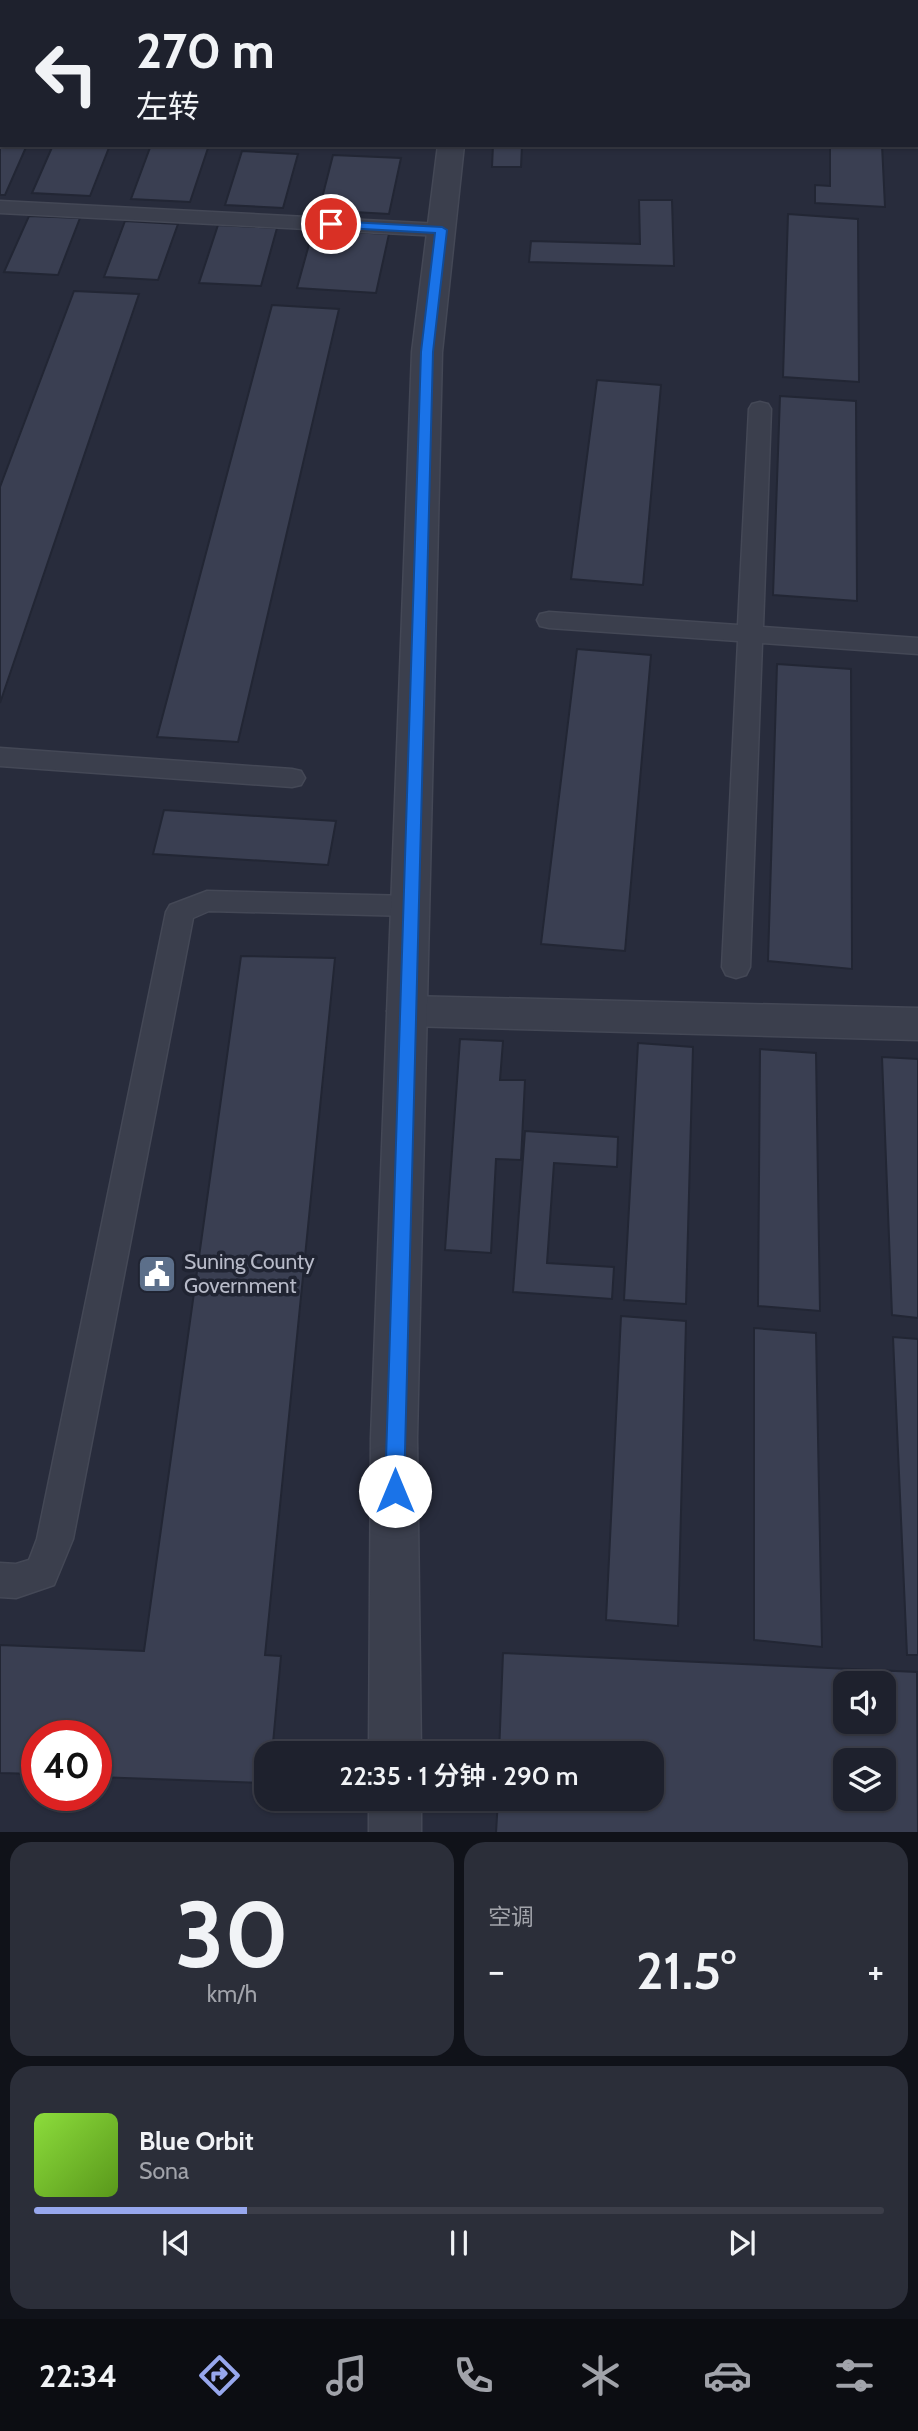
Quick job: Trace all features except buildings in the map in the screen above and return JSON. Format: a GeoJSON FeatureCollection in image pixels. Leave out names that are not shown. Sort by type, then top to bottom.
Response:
{"type":"FeatureCollection","features":[{"type":"Feature","properties":{"kind":"street"},"geometry":{"type":"LineString","coordinates":[[395,1741],[394,1438],[427,352],[451,147]]}},
{"type":"Feature","properties":{"kind":"street"},"geometry":{"type":"LineString","coordinates":[[407,1011],[918,1024]]}},
{"type":"Feature","properties":{"kind":"street"},"geometry":{"type":"LineString","coordinates":[[395,1811],[396,1832]]}},
{"type":"Feature","properties":{"kind":"lane"},"geometry":{"type":"LineString","coordinates":[[0,207],[442,230]]}},
{"type":"Feature","properties":{"kind":"lane"},"geometry":{"type":"LineString","coordinates":[[736,967],[760,409]]}},
{"type":"Feature","properties":{"kind":"lane"},"geometry":{"type":"LineString","coordinates":[[549,620],[918,646]]}},
{"type":"Feature","properties":{"kind":"lane"},"geometry":{"type":"LineString","coordinates":[[0,757],[292,778]]}},
{"type":"Feature","properties":{"kind":"lane"},"geometry":{"type":"LineString","coordinates":[[0,1580],[16,1581],[41,1573],[55,1539],[180,912],[207,901],[411,906]]}},
{"type":"Feature","properties":{"kind":"place","name":"Suning County Government"},"geometry":{"type":"Point","coordinates":[157,1274]}},
{"type":"Feature","properties":{"kind":"route"},"geometry":{"type":"LineString","coordinates":[[331,224],[442,230],[427,352],[394,1438],[395,1491]]}}]}
